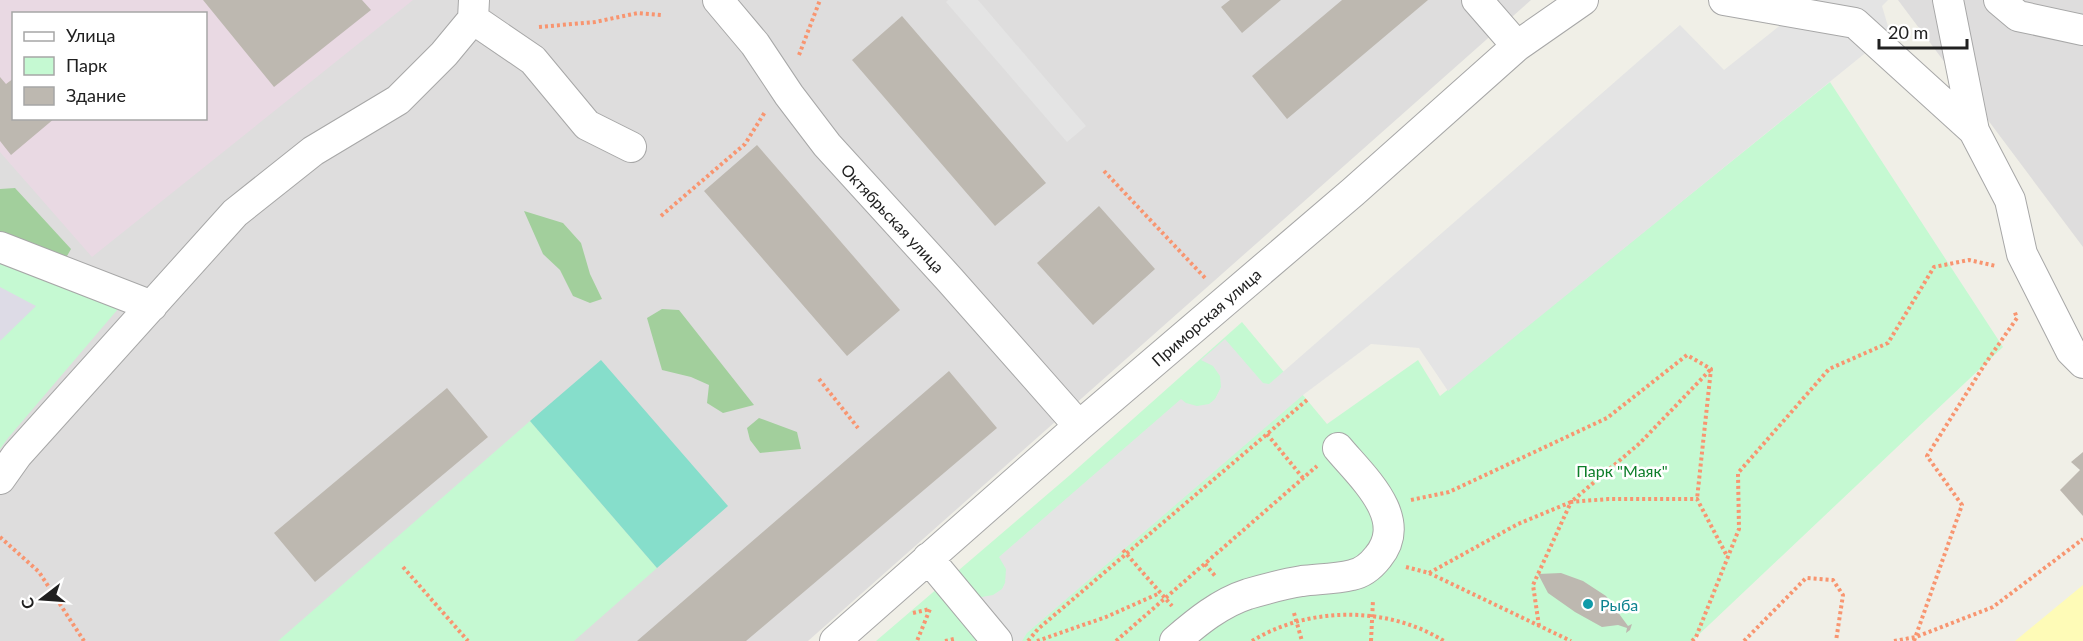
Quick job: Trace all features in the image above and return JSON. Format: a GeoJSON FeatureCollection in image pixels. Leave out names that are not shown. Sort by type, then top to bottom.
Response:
{"type":"FeatureCollection","features":[{"type":"Feature","properties":{"kind":"street","name":"Октябрьская улица"},"geometry":{"type":"LineString","coordinates":[[718,0],[755,44],[827,145],[1079,426]]}},
{"type":"Feature","properties":{"kind":"street"},"geometry":{"type":"LineString","coordinates":[[1477,0],[1517,46]]}},
{"type":"Feature","properties":{"kind":"street","name":"Приморская улица"},"geometry":{"type":"LineString","coordinates":[[835,641],[1079,426],[1353,192],[1517,46],[1583,0]]}},
{"type":"Feature","properties":{"kind":"street"},"geometry":{"type":"LineString","coordinates":[[1724,0],[1855,23],[1974,131]]}},
{"type":"Feature","properties":{"kind":"street"},"geometry":{"type":"LineString","coordinates":[[1948,0],[1974,131],[2010,200],[2022,254],[2072,351],[2083,363]]}},
{"type":"Feature","properties":{"kind":"street"},"geometry":{"type":"LineString","coordinates":[[1999,0],[2018,16],[2083,30]]}},
{"type":"Feature","properties":{"kind":"street"},"geometry":{"type":"LineString","coordinates":[[0,478],[16,455],[236,213],[314,151],[398,100],[444,54],[473,10],[497,36],[532,60],[587,125],[631,147]]}},
{"type":"Feature","properties":{"kind":"street"},"geometry":{"type":"LineString","coordinates":[[0,247],[152,306]]}},
{"type":"Feature","properties":{"kind":"street"},"geometry":{"type":"LineString","coordinates":[[1176,627],[1245,595],[1300,582],[1355,575],[1366,569],[1385,549],[1389,534],[1384,506],[1377,494],[1338,448]]}},
{"type":"Feature","properties":{"kind":"street"},"geometry":{"type":"LineString","coordinates":[[928,558],[997,641]]}},
{"type":"Feature","properties":{"kind":"path"},"geometry":{"type":"LineString","coordinates":[[661,216],[746,144],[768,107],[785,89],[820,0]]}},
{"type":"Feature","properties":{"kind":"path"},"geometry":{"type":"LineString","coordinates":[[497,36],[543,27],[595,22],[638,13],[662,15]]}},
{"type":"Feature","properties":{"kind":"path"},"geometry":{"type":"LineString","coordinates":[[1104,171],[1201,273]]}},
{"type":"Feature","properties":{"kind":"path"},"geometry":{"type":"LineString","coordinates":[[1692,641],[1696,637],[1739,529],[1738,473],[1829,369],[1888,342],[1934,267],[1968,260],[2001,267]]}},
{"type":"Feature","properties":{"kind":"path"},"geometry":{"type":"LineString","coordinates":[[1915,639],[1962,505],[1927,456],[2017,318],[2014,308]]}},
{"type":"Feature","properties":{"kind":"path"},"geometry":{"type":"LineString","coordinates":[[1384,506],[1449,492],[1607,418],[1688,354],[1711,369]]}},
{"type":"Feature","properties":{"kind":"path"},"geometry":{"type":"LineString","coordinates":[[1711,369],[1697,499],[1728,557]]}},
{"type":"Feature","properties":{"kind":"path"},"geometry":{"type":"LineString","coordinates":[[1539,626],[1533,585],[1571,502],[1640,443],[1711,369]]}},
{"type":"Feature","properties":{"kind":"path"},"geometry":{"type":"LineString","coordinates":[[819,380],[858,428]]}},
{"type":"Feature","properties":{"kind":"path"},"geometry":{"type":"LineString","coordinates":[[1028,641],[1038,629],[1125,552],[1307,400]]}},
{"type":"Feature","properties":{"kind":"path"},"geometry":{"type":"LineString","coordinates":[[1267,434],[1304,478]]}},
{"type":"Feature","properties":{"kind":"path"},"geometry":{"type":"LineString","coordinates":[[1116,641],[1338,448]]}},
{"type":"Feature","properties":{"kind":"path"},"geometry":{"type":"LineString","coordinates":[[1430,573],[1518,524],[1571,502],[1608,499],[1697,499]]}},
{"type":"Feature","properties":{"kind":"path"},"geometry":{"type":"LineString","coordinates":[[0,537],[39,572],[84,641]]}},
{"type":"Feature","properties":{"kind":"path"},"geometry":{"type":"LineString","coordinates":[[1894,641],[1915,639],[1993,607],[2083,539]]}},
{"type":"Feature","properties":{"kind":"path"},"geometry":{"type":"LineString","coordinates":[[1125,552],[1165,599],[1176,627]]}},
{"type":"Feature","properties":{"kind":"path"},"geometry":{"type":"LineString","coordinates":[[1375,560],[1430,573],[1571,641]]}},
{"type":"Feature","properties":{"kind":"path"},"geometry":{"type":"LineString","coordinates":[[403,567],[468,641]]}},
{"type":"Feature","properties":{"kind":"path"},"geometry":{"type":"LineString","coordinates":[[1744,641],[1806,578],[1833,580],[1843,595],[1836,641]]}},
{"type":"Feature","properties":{"kind":"path"},"geometry":{"type":"LineString","coordinates":[[1037,641],[1106,617],[1160,593]]}},
{"type":"Feature","properties":{"kind":"path"},"geometry":{"type":"LineString","coordinates":[[907,615],[930,609],[917,641]]}},
{"type":"Feature","properties":{"kind":"path"},"geometry":{"type":"LineString","coordinates":[[1252,641],[1276,629],[1297,623],[1352,615],[1410,623],[1444,641]]}},
{"type":"Feature","properties":{"kind":"path"},"geometry":{"type":"LineString","coordinates":[[945,641],[954,639],[953,641]]}},
{"type":"Feature","properties":{"kind":"shaded area"},"geometry":{"type":"Polygon","coordinates":[[[0,0],[1531,0],[808,641],[0,641],[0,0]]]}},
{"type":"Feature","properties":{"kind":"shaded area"},"geometry":{"type":"Polygon","coordinates":[[[0,0],[413,0],[92,257],[0,152],[0,0]]]}},
{"type":"Feature","properties":{"kind":"shaded area"},"geometry":{"type":"Polygon","coordinates":[[[948,0],[978,0],[1086,126],[1067,142],[946,2],[948,0]]]}},
{"type":"Feature","properties":{"kind":"shaded area"},"geometry":{"type":"Polygon","coordinates":[[[1812,0],[1888,0],[1882,6],[1890,33],[1448,391],[1419,348],[1371,344],[1303,395],[1027,633],[1022,641],[1014,641],[977,596],[993,595],[1002,589],[1006,569],[999,557],[1181,399],[1197,406],[1209,404],[1215,399],[1221,387],[1220,376],[1213,366],[1201,360],[1225,339],[1263,383],[1269,384],[1680,25],[1724,70],[1812,0]]]}},
{"type":"Feature","properties":{"kind":"shaded area"},"geometry":{"type":"Polygon","coordinates":[[[1898,0],[2083,0],[2083,247],[1898,0]]]}},
{"type":"Feature","properties":{"kind":"shaded area"},"geometry":{"type":"Polygon","coordinates":[[[0,287],[36,306],[0,341],[0,287]]]}},
{"type":"Feature","properties":{"kind":"shaded area"},"geometry":{"type":"Polygon","coordinates":[[[601,360],[728,506],[657,568],[530,421],[601,360]]]}},
{"type":"Feature","properties":{"kind":"green space","name":"Парк \"Маяк\""},"geometry":{"type":"Polygon","coordinates":[[[1830,82],[2003,347],[1692,641],[876,641],[1070,475],[1242,322],[1327,424],[1418,360],[1440,396],[1830,82]]]}},
{"type":"Feature","properties":{"kind":"green space"},"geometry":{"type":"Polygon","coordinates":[[[15,188],[71,249],[63,263],[0,239],[0,189],[15,188]]]}},
{"type":"Feature","properties":{"kind":"green space"},"geometry":{"type":"Polygon","coordinates":[[[524,211],[563,223],[581,243],[590,274],[602,299],[590,303],[573,296],[560,270],[543,254],[524,211]]]}},
{"type":"Feature","properties":{"kind":"green space"},"geometry":{"type":"Polygon","coordinates":[[[0,261],[118,309],[0,449],[0,261]]]}},
{"type":"Feature","properties":{"kind":"green space"},"geometry":{"type":"Polygon","coordinates":[[[662,309],[679,310],[754,405],[723,413],[707,403],[709,385],[691,377],[662,370],[647,318],[662,309]]]}},
{"type":"Feature","properties":{"kind":"green space"},"geometry":{"type":"Polygon","coordinates":[[[759,418],[797,432],[801,449],[760,453],[750,440],[747,428],[759,418]]]}},
{"type":"Feature","properties":{"kind":"green space"},"geometry":{"type":"Polygon","coordinates":[[[530,421],[657,568],[574,641],[278,641],[530,421]]]}},
{"type":"Feature","properties":{"kind":"sand"},"geometry":{"type":"Polygon","coordinates":[[[2083,585],[2083,641],[2015,641],[2083,585]]]}},
{"type":"Feature","properties":{"kind":"building"},"geometry":{"type":"Polygon","coordinates":[[[203,0],[362,0],[371,10],[274,87],[203,0]]]}},
{"type":"Feature","properties":{"kind":"building"},"geometry":{"type":"Polygon","coordinates":[[[1230,0],[1281,0],[1242,33],[1221,7],[1230,0]]]}},
{"type":"Feature","properties":{"kind":"building"},"geometry":{"type":"Polygon","coordinates":[[[1342,0],[1428,0],[1287,119],[1252,76],[1342,0]]]}},
{"type":"Feature","properties":{"kind":"building"},"geometry":{"type":"Polygon","coordinates":[[[902,16],[1046,183],[995,226],[852,60],[902,16]]]}},
{"type":"Feature","properties":{"kind":"building"},"geometry":{"type":"Polygon","coordinates":[[[0,77],[6,84],[12,80],[12,120],[53,120],[11,155],[0,141],[0,77]]]}},
{"type":"Feature","properties":{"kind":"building"},"geometry":{"type":"Polygon","coordinates":[[[757,145],[900,310],[847,356],[704,191],[757,145]]]}},
{"type":"Feature","properties":{"kind":"building"},"geometry":{"type":"Polygon","coordinates":[[[1099,206],[1155,269],[1093,325],[1037,263],[1099,206]]]}},
{"type":"Feature","properties":{"kind":"building"},"geometry":{"type":"Polygon","coordinates":[[[949,371],[997,428],[746,641],[637,641],[949,371]]]}},
{"type":"Feature","properties":{"kind":"building"},"geometry":{"type":"Polygon","coordinates":[[[447,388],[488,437],[315,582],[274,533],[447,388]]]}},
{"type":"Feature","properties":{"kind":"building"},"geometry":{"type":"Polygon","coordinates":[[[2083,452],[2083,516],[2060,490],[2080,470],[2071,462],[2083,452]]]}},
{"type":"Feature","properties":{"kind":"building","name":"Рыба"},"geometry":{"type":"Polygon","coordinates":[[[1561,573],[1583,581],[1606,596],[1628,626],[1632,624],[1630,630],[1626,633],[1627,628],[1618,625],[1602,627],[1548,593],[1538,574],[1561,573]]]}},
{"type":"Feature","properties":{"kind":"place","name":"Рыба"},"geometry":{"type":"Point","coordinates":[1588,604]}}]}
